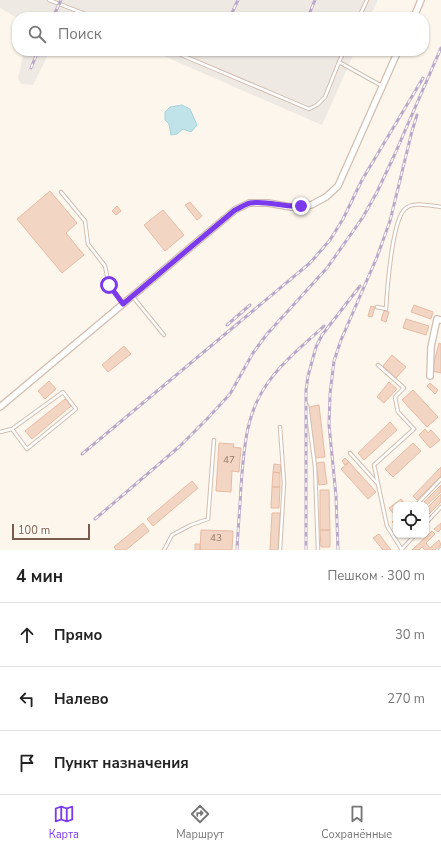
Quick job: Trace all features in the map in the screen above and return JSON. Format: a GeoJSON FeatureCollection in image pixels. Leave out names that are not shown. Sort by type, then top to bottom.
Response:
{"type":"FeatureCollection","features":[{"type":"Feature","properties":{"kind":"street"},"geometry":{"type":"LineString","coordinates":[[416,12],[421,0]]}},
{"type":"Feature","properties":{"kind":"street"},"geometry":{"type":"LineString","coordinates":[[0,407],[235,210],[249,203],[268,203],[291,207],[311,205],[326,198],[338,186],[396,56]]}},
{"type":"Feature","properties":{"kind":"street"},"geometry":{"type":"LineString","coordinates":[[430,376],[431,347],[436,319],[441,320]]}},
{"type":"Feature","properties":{"kind":"lane"},"geometry":{"type":"LineString","coordinates":[[50,0],[80,12]]}},
{"type":"Feature","properties":{"kind":"lane"},"geometry":{"type":"LineString","coordinates":[[361,12],[367,0]]}},
{"type":"Feature","properties":{"kind":"lane"},"geometry":{"type":"LineString","coordinates":[[184,56],[309,109],[318,105],[325,97],[342,56]]}},
{"type":"Feature","properties":{"kind":"lane"},"geometry":{"type":"LineString","coordinates":[[339,62],[383,86]]}},
{"type":"Feature","properties":{"kind":"lane"},"geometry":{"type":"LineString","coordinates":[[61,192],[85,221],[88,244],[105,266],[109,285],[123,304]]}},
{"type":"Feature","properties":{"kind":"lane"},"geometry":{"type":"LineString","coordinates":[[377,307],[386,309],[390,259],[401,214],[404,209],[412,205],[441,207]]}},
{"type":"Feature","properties":{"kind":"lane"},"geometry":{"type":"LineString","coordinates":[[132,296],[164,335]]}},
{"type":"Feature","properties":{"kind":"lane"},"geometry":{"type":"LineString","coordinates":[[378,365],[404,388],[394,397],[398,412],[414,429],[374,465],[387,526],[402,550],[412,538]]}},
{"type":"Feature","properties":{"kind":"lane"},"geometry":{"type":"LineString","coordinates":[[0,432],[12,429],[63,392],[76,409],[28,449],[12,429]]}},
{"type":"Feature","properties":{"kind":"lane"},"geometry":{"type":"LineString","coordinates":[[307,405],[315,467],[318,550]]}},
{"type":"Feature","properties":{"kind":"lane"},"geometry":{"type":"LineString","coordinates":[[280,427],[284,482],[280,550]]}},
{"type":"Feature","properties":{"kind":"lane"},"geometry":{"type":"LineString","coordinates":[[164,550],[172,535],[191,524],[208,518],[214,440]]}},
{"type":"Feature","properties":{"kind":"lane"},"geometry":{"type":"LineString","coordinates":[[350,453],[378,484]]}},
{"type":"Feature","properties":{"kind":"lane"},"geometry":{"type":"LineString","coordinates":[[419,502],[441,479]]}},
{"type":"Feature","properties":{"kind":"lane"},"geometry":{"type":"LineString","coordinates":[[429,520],[441,507]]}},
{"type":"Feature","properties":{"kind":"shaded area"},"geometry":{"type":"Polygon","coordinates":[[[0,0],[378,0],[372,12],[12,12],[12,15],[0,8],[0,0]]]}},
{"type":"Feature","properties":{"kind":"shaded area"},"geometry":{"type":"Polygon","coordinates":[[[23,56],[48,56],[33,85],[21,84],[18,78],[23,56]]]}},
{"type":"Feature","properties":{"kind":"shaded area"},"geometry":{"type":"Polygon","coordinates":[[[163,56],[353,56],[322,125],[163,56]]]}},
{"type":"Feature","properties":{"kind":"water"},"geometry":{"type":"Polygon","coordinates":[[[182,105],[190,109],[197,125],[191,132],[183,129],[177,134],[171,135],[169,124],[165,120],[165,112],[170,107],[182,105]]]}},
{"type":"Feature","properties":{"kind":"building"},"geometry":{"type":"Polygon","coordinates":[[[50,191],[77,223],[66,233],[84,255],[62,273],[17,219],[50,191]]]}},
{"type":"Feature","properties":{"kind":"building"},"geometry":{"type":"Polygon","coordinates":[[[190,202],[202,216],[197,220],[185,205],[190,202]]]}},
{"type":"Feature","properties":{"kind":"building"},"geometry":{"type":"Polygon","coordinates":[[[117,206],[121,211],[116,215],[112,211],[117,206]]]}},
{"type":"Feature","properties":{"kind":"building"},"geometry":{"type":"Polygon","coordinates":[[[163,210],[184,235],[165,251],[144,225],[163,210]]]}},
{"type":"Feature","properties":{"kind":"building"},"geometry":{"type":"Polygon","coordinates":[[[414,305],[433,312],[431,319],[411,312],[414,305]]]}},
{"type":"Feature","properties":{"kind":"building"},"geometry":{"type":"Polygon","coordinates":[[[371,306],[375,307],[372,317],[368,316],[371,306]]]}},
{"type":"Feature","properties":{"kind":"building"},"geometry":{"type":"Polygon","coordinates":[[[384,311],[389,312],[386,322],[381,320],[384,311]]]}},
{"type":"Feature","properties":{"kind":"building"},"geometry":{"type":"Polygon","coordinates":[[[406,319],[429,326],[426,335],[403,328],[406,319]]]}},
{"type":"Feature","properties":{"kind":"building"},"geometry":{"type":"Polygon","coordinates":[[[439,343],[441,344],[441,373],[432,371],[439,343]]]}},
{"type":"Feature","properties":{"kind":"building"},"geometry":{"type":"Polygon","coordinates":[[[124,346],[131,354],[108,372],[102,365],[124,346]]]}},
{"type":"Feature","properties":{"kind":"building"},"geometry":{"type":"Polygon","coordinates":[[[392,355],[406,367],[396,378],[383,366],[392,355]]]}},
{"type":"Feature","properties":{"kind":"building"},"geometry":{"type":"Polygon","coordinates":[[[49,381],[56,389],[45,399],[38,391],[49,381]]]}},
{"type":"Feature","properties":{"kind":"building"},"geometry":{"type":"Polygon","coordinates":[[[389,382],[397,389],[384,403],[377,397],[389,382]]]}},
{"type":"Feature","properties":{"kind":"building"},"geometry":{"type":"Polygon","coordinates":[[[430,383],[438,390],[435,394],[427,386],[430,383]]]}},
{"type":"Feature","properties":{"kind":"building"},"geometry":{"type":"Polygon","coordinates":[[[413,390],[438,417],[427,427],[402,400],[413,390]]]}},
{"type":"Feature","properties":{"kind":"building"},"geometry":{"type":"Polygon","coordinates":[[[65,399],[71,406],[32,439],[25,431],[65,399]]]}},
{"type":"Feature","properties":{"kind":"building"},"geometry":{"type":"Polygon","coordinates":[[[319,405],[325,457],[315,458],[309,407],[319,405]]]}},
{"type":"Feature","properties":{"kind":"building"},"geometry":{"type":"Polygon","coordinates":[[[390,422],[397,430],[364,460],[358,453],[390,422]]]}},
{"type":"Feature","properties":{"kind":"building"},"geometry":{"type":"Polygon","coordinates":[[[425,429],[428,433],[431,430],[440,440],[430,448],[419,435],[425,429]]]}},
{"type":"Feature","properties":{"kind":"building"},"geometry":{"type":"Polygon","coordinates":[[[219,443],[234,444],[233,447],[241,448],[239,472],[232,471],[231,492],[216,491],[219,443]]]}},
{"type":"Feature","properties":{"kind":"building"},"geometry":{"type":"Polygon","coordinates":[[[413,443],[421,451],[393,477],[385,469],[413,443]]]}},
{"type":"Feature","properties":{"kind":"building"},"geometry":{"type":"Polygon","coordinates":[[[345,458],[349,462],[345,465],[342,461],[345,458]]]}},
{"type":"Feature","properties":{"kind":"building"},"geometry":{"type":"Polygon","coordinates":[[[324,462],[327,484],[319,485],[316,463],[324,462]]]}},
{"type":"Feature","properties":{"kind":"building"},"geometry":{"type":"Polygon","coordinates":[[[349,462],[376,492],[368,499],[341,469],[349,462]]]}},
{"type":"Feature","properties":{"kind":"building"},"geometry":{"type":"Polygon","coordinates":[[[274,464],[281,465],[280,473],[273,472],[274,464]]]}},
{"type":"Feature","properties":{"kind":"building"},"geometry":{"type":"Polygon","coordinates":[[[441,467],[441,476],[417,500],[413,496],[441,467]]]}},
{"type":"Feature","properties":{"kind":"building"},"geometry":{"type":"Polygon","coordinates":[[[273,472],[280,473],[280,487],[272,487],[273,472]]]}},
{"type":"Feature","properties":{"kind":"building"},"geometry":{"type":"Polygon","coordinates":[[[192,481],[198,488],[153,526],[147,519],[192,481]]]}},
{"type":"Feature","properties":{"kind":"building"},"geometry":{"type":"Polygon","coordinates":[[[441,485],[441,492],[429,503],[424,502],[441,485]]]}},
{"type":"Feature","properties":{"kind":"building"},"geometry":{"type":"Polygon","coordinates":[[[272,487],[280,487],[279,508],[271,508],[272,487]]]}},
{"type":"Feature","properties":{"kind":"building"},"geometry":{"type":"Polygon","coordinates":[[[320,490],[329,490],[330,530],[320,530],[320,490]]]}},
{"type":"Feature","properties":{"kind":"building"},"geometry":{"type":"Polygon","coordinates":[[[441,494],[441,502],[429,514],[429,506],[441,494]]]}},
{"type":"Feature","properties":{"kind":"building"},"geometry":{"type":"Polygon","coordinates":[[[393,505],[393,513],[389,508],[393,505]]]}},
{"type":"Feature","properties":{"kind":"building"},"geometry":{"type":"Polygon","coordinates":[[[272,513],[280,513],[278,550],[270,550],[272,513]]]}},
{"type":"Feature","properties":{"kind":"building"},"geometry":{"type":"Polygon","coordinates":[[[143,523],[149,531],[126,550],[116,550],[114,547],[143,523]]]}},
{"type":"Feature","properties":{"kind":"building"},"geometry":{"type":"Polygon","coordinates":[[[441,523],[441,529],[438,532],[434,529],[441,523]]]}},
{"type":"Feature","properties":{"kind":"building"},"geometry":{"type":"Polygon","coordinates":[[[201,530],[233,531],[232,550],[200,550],[201,530]]]}},
{"type":"Feature","properties":{"kind":"building"},"geometry":{"type":"Polygon","coordinates":[[[320,530],[330,530],[330,547],[321,547],[320,530]]]}},
{"type":"Feature","properties":{"kind":"building"},"geometry":{"type":"Polygon","coordinates":[[[432,531],[435,534],[426,543],[430,548],[439,540],[441,545],[435,550],[425,550],[422,547],[419,550],[412,550],[425,538],[429,538],[429,534],[432,531]]]}},
{"type":"Feature","properties":{"kind":"building"},"geometry":{"type":"Polygon","coordinates":[[[379,534],[391,550],[383,550],[373,538],[379,534]]]}},
{"type":"Feature","properties":{"kind":"building"},"geometry":{"type":"Polygon","coordinates":[[[195,544],[200,544],[200,550],[195,550],[195,544]]]}},
{"type":"Feature","properties":{"kind":"railway"},"geometry":{"type":"LineString","coordinates":[[55,12],[61,0]]}},
{"type":"Feature","properties":{"kind":"railway"},"geometry":{"type":"LineString","coordinates":[[232,12],[238,0]]}},
{"type":"Feature","properties":{"kind":"railway"},"geometry":{"type":"LineString","coordinates":[[310,12],[315,0]]}},
{"type":"Feature","properties":{"kind":"railway"},"geometry":{"type":"LineString","coordinates":[[95,519],[180,446],[207,419],[230,394],[253,353],[267,334],[327,268],[363,217],[377,192],[441,48]]}},
{"type":"Feature","properties":{"kind":"railway"},"geometry":{"type":"LineString","coordinates":[[31,68],[36,56]]}},
{"type":"Feature","properties":{"kind":"railway"},"geometry":{"type":"LineString","coordinates":[[82,454],[310,263],[330,240],[343,219],[362,180],[423,78]]}},
{"type":"Feature","properties":{"kind":"railway"},"geometry":{"type":"LineString","coordinates":[[338,550],[336,496],[329,425],[330,394],[334,361],[341,340],[377,257],[390,221],[417,115]]}},
{"type":"Feature","properties":{"kind":"railway"},"geometry":{"type":"LineString","coordinates":[[306,550],[306,390],[308,376],[316,347],[322,335],[360,286]]}},
{"type":"Feature","properties":{"kind":"railway"},"geometry":{"type":"LineString","coordinates":[[227,325],[250,305]]}},
{"type":"Feature","properties":{"kind":"railway"},"geometry":{"type":"LineString","coordinates":[[237,550],[245,447],[254,408],[273,376],[324,326]]}},
{"type":"Feature","properties":{"kind":"route"},"geometry":{"type":"LineString","coordinates":[[109,285],[123,304],[235,210],[249,203],[268,203],[291,207],[301,206]]}}]}
